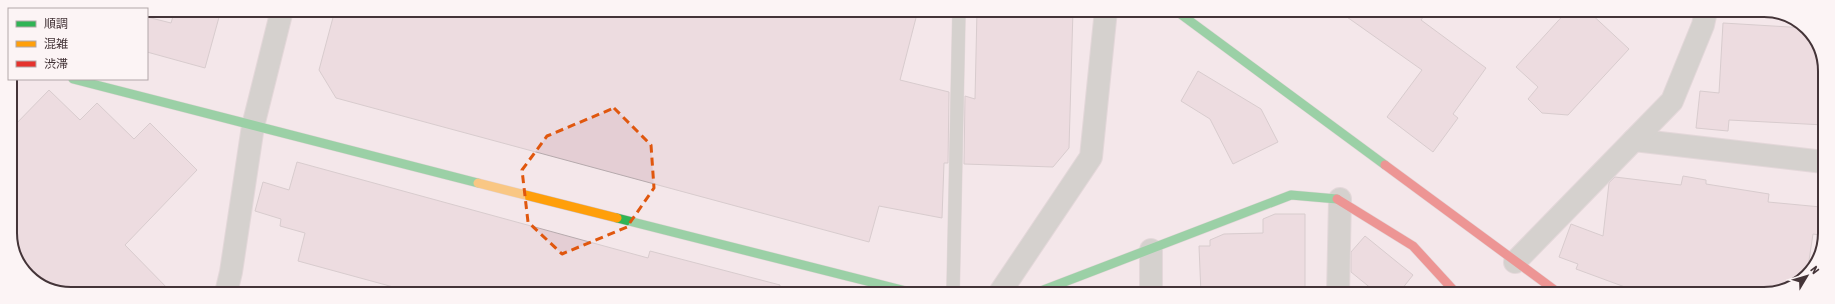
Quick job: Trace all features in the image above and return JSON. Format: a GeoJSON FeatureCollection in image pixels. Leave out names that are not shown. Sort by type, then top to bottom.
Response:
{"type":"FeatureCollection","features":[{"type":"Feature","properties":{"kind":"street"},"geometry":{"type":"LineString","coordinates":[[228,287],[232,272],[253,126],[280,17]]}},
{"type":"Feature","properties":{"kind":"street"},"geometry":{"type":"LineString","coordinates":[[1004,287],[1091,157],[1105,17]]}},
{"type":"Feature","properties":{"kind":"street"},"geometry":{"type":"LineString","coordinates":[[1184,17],[1550,287]]}},
{"type":"Feature","properties":{"kind":"street"},"geometry":{"type":"LineString","coordinates":[[1515,262],[1672,101],[1703,25],[1705,17]]}},
{"type":"Feature","properties":{"kind":"street"},"geometry":{"type":"LineString","coordinates":[[77,80],[890,287]]}},
{"type":"Feature","properties":{"kind":"street"},"geometry":{"type":"LineString","coordinates":[[1634,140],[1818,161]]}},
{"type":"Feature","properties":{"kind":"street"},"geometry":{"type":"LineString","coordinates":[[1052,287],[1292,195],[1340,199],[1413,246],[1451,287]]}},
{"type":"Feature","properties":{"kind":"street"},"geometry":{"type":"LineString","coordinates":[[1338,287],[1340,199]]}},
{"type":"Feature","properties":{"kind":"street"},"geometry":{"type":"LineString","coordinates":[[1151,250],[1151,287]]}},
{"type":"Feature","properties":{"kind":"lane"},"geometry":{"type":"LineString","coordinates":[[953,287],[959,17]]}},
{"type":"Feature","properties":{"kind":"highlighted area"},"geometry":{"type":"Polygon","coordinates":[[[614,108],[651,145],[654,188],[627,227],[562,254],[528,222],[522,170],[547,136],[614,108]]]}},
{"type":"Feature","properties":{"kind":"building"},"geometry":{"type":"Polygon","coordinates":[[[148,17],[171,23],[173,17],[219,17],[205,68],[148,52],[148,17]]]}},
{"type":"Feature","properties":{"kind":"building"},"geometry":{"type":"Polygon","coordinates":[[[333,17],[916,17],[900,80],[949,92],[948,163],[944,163],[942,218],[879,206],[869,242],[336,98],[319,70],[333,17]]]}},
{"type":"Feature","properties":{"kind":"building"},"geometry":{"type":"Polygon","coordinates":[[[977,17],[1073,17],[1069,148],[1053,167],[964,164],[965,96],[975,99],[977,17]]]}},
{"type":"Feature","properties":{"kind":"building"},"geometry":{"type":"Polygon","coordinates":[[[1347,17],[1423,17],[1421,20],[1486,68],[1453,114],[1458,118],[1433,152],[1387,117],[1422,70],[1347,17]]]}},
{"type":"Feature","properties":{"kind":"building"},"geometry":{"type":"Polygon","coordinates":[[[1562,17],[1595,17],[1629,49],[1568,115],[1542,113],[1528,99],[1538,87],[1516,67],[1562,17]]]}},
{"type":"Feature","properties":{"kind":"building"},"geometry":{"type":"Polygon","coordinates":[[[1723,23],[1796,27],[1807,38],[1814,50],[1818,71],[1818,125],[1729,120],[1728,131],[1696,128],[1700,91],[1719,93],[1723,23]]]}},
{"type":"Feature","properties":{"kind":"building"},"geometry":{"type":"Polygon","coordinates":[[[1198,71],[1261,109],[1278,142],[1233,164],[1210,119],[1181,101],[1198,71]]]}},
{"type":"Feature","properties":{"kind":"building"},"geometry":{"type":"Polygon","coordinates":[[[49,90],[80,120],[97,103],[134,139],[150,123],[197,170],[125,245],[166,287],[64,287],[41,278],[28,266],[21,254],[17,233],[17,123],[49,90]]]}},
{"type":"Feature","properties":{"kind":"building"},"geometry":{"type":"Polygon","coordinates":[[[297,162],[648,258],[650,251],[780,285],[780,287],[393,287],[298,261],[305,233],[280,226],[281,219],[255,211],[263,182],[289,190],[297,162]]]}},
{"type":"Feature","properties":{"kind":"building"},"geometry":{"type":"Polygon","coordinates":[[[1683,176],[1706,180],[1706,184],[1769,194],[1768,202],[1818,207],[1818,235],[1813,234],[1810,256],[1787,256],[1787,282],[1775,286],[1625,287],[1576,269],[1578,264],[1559,257],[1571,224],[1603,236],[1609,183],[1615,177],[1681,185],[1683,176]]]}},
{"type":"Feature","properties":{"kind":"building"},"geometry":{"type":"Polygon","coordinates":[[[1275,214],[1305,214],[1305,287],[1201,287],[1199,246],[1210,246],[1210,240],[1224,234],[1263,233],[1263,219],[1275,214]]]}},
{"type":"Feature","properties":{"kind":"building"},"geometry":{"type":"Polygon","coordinates":[[[1365,236],[1413,275],[1404,287],[1369,287],[1351,272],[1351,252],[1365,236]]]}},
{"type":"Feature","properties":{"kind":"traffic: fast"},"geometry":{"type":"LineString","coordinates":[[1184,17],[1385,165]]}},
{"type":"Feature","properties":{"kind":"traffic: fast"},"geometry":{"type":"LineString","coordinates":[[77,80],[478,183]]}},
{"type":"Feature","properties":{"kind":"traffic: fast"},"geometry":{"type":"LineString","coordinates":[[1051,287],[1291,195],[1337,199]]}},
{"type":"Feature","properties":{"kind":"traffic: fast"},"geometry":{"type":"LineString","coordinates":[[617,218],[890,287]]}},
{"type":"Feature","properties":{"kind":"traffic: slow"},"geometry":{"type":"LineString","coordinates":[[478,183],[617,218]]}},
{"type":"Feature","properties":{"kind":"traffic: jam"},"geometry":{"type":"LineString","coordinates":[[1385,165],[1551,287]]}},
{"type":"Feature","properties":{"kind":"traffic: jam"},"geometry":{"type":"LineString","coordinates":[[1337,199],[1413,246],[1451,287]]}}]}
